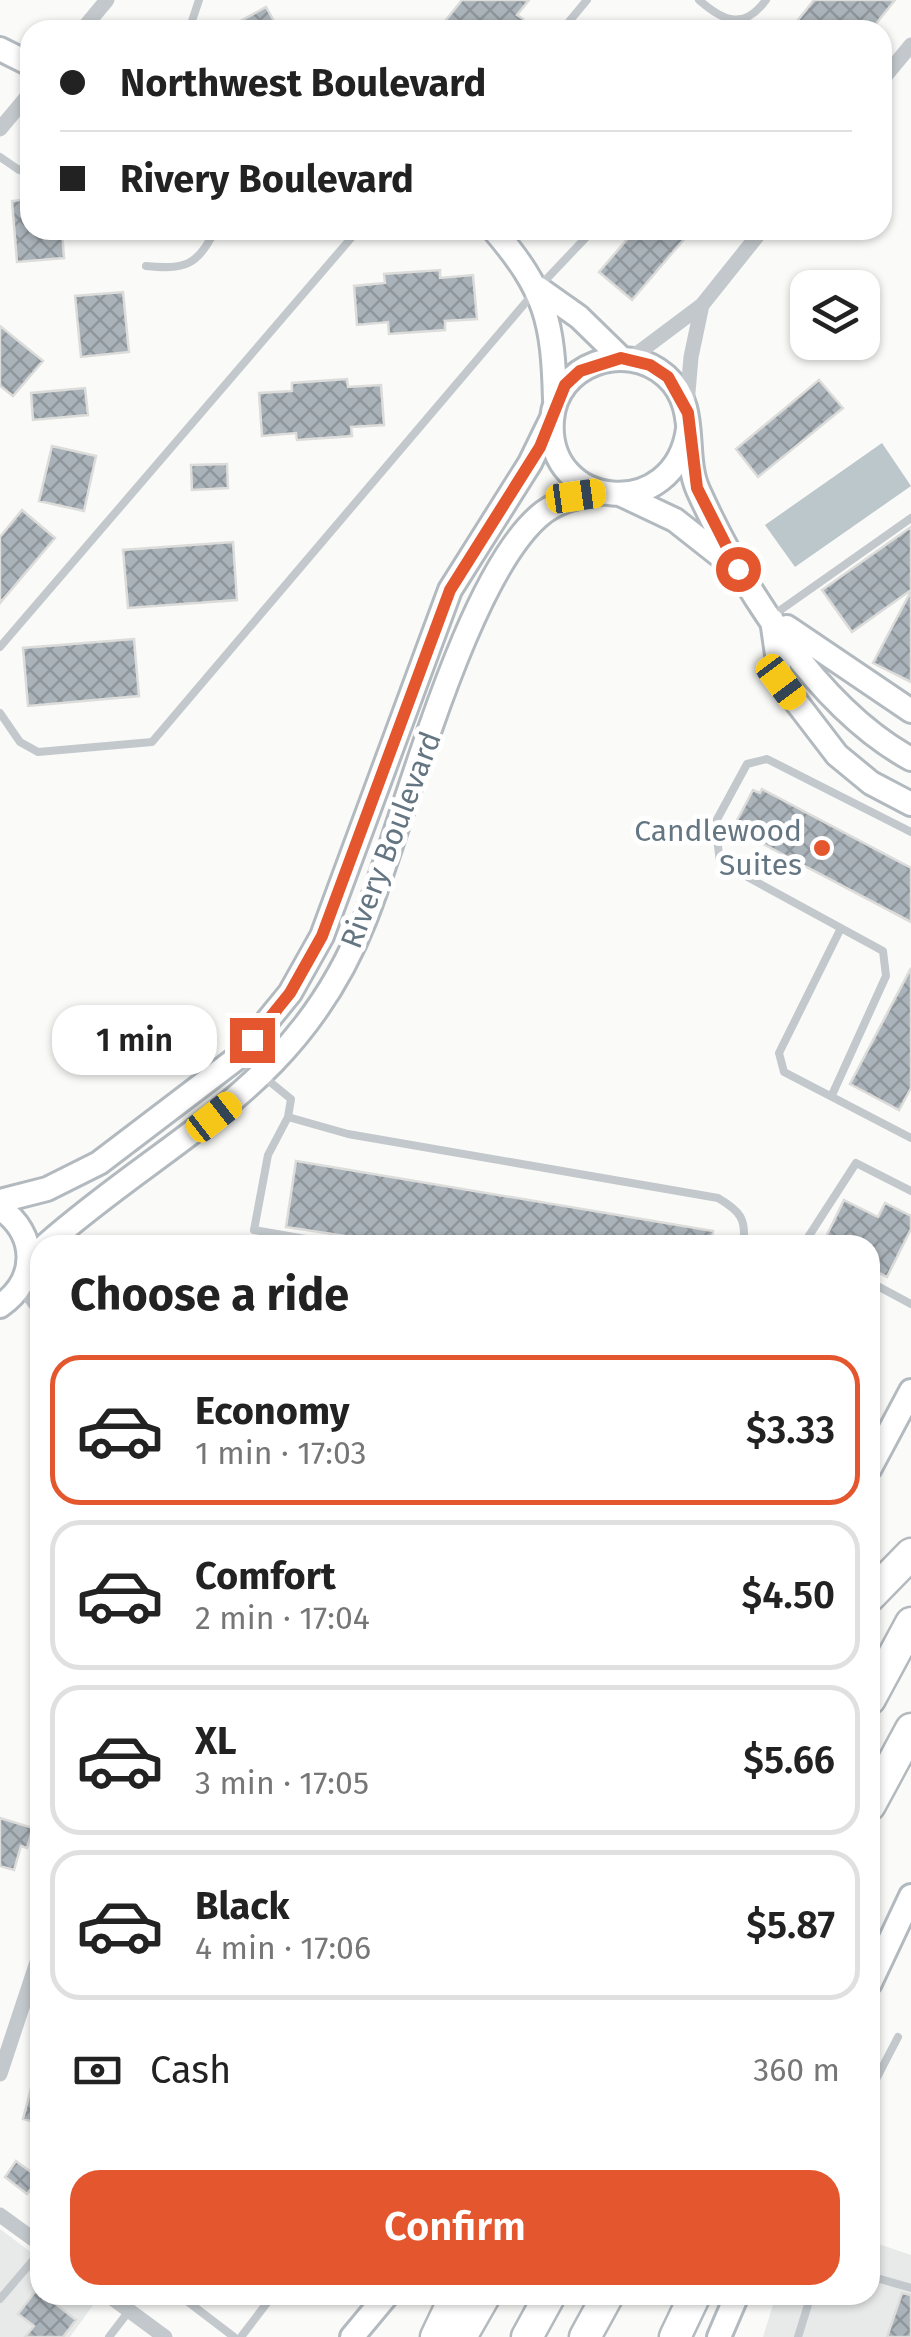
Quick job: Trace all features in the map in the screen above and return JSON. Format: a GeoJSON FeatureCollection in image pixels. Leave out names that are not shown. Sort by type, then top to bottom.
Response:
{"type":"FeatureCollection","features":[{"type":"Feature","properties":{"kind":"highway"},"geometry":{"type":"LineString","coordinates":[[880,1586],[911,1554]]}},
{"type":"Feature","properties":{"kind":"highway"},"geometry":{"type":"LineString","coordinates":[[880,1681],[911,1624]]}},
{"type":"Feature","properties":{"kind":"highway"},"geometry":{"type":"LineString","coordinates":[[880,1787],[911,1729]]}},
{"type":"Feature","properties":{"kind":"highway"},"geometry":{"type":"LineString","coordinates":[[436,2337],[451,2305]]}},
{"type":"Feature","properties":{"kind":"highway"},"geometry":{"type":"LineString","coordinates":[[460,2337],[479,2305]]}},
{"type":"Feature","properties":{"kind":"highway"},"geometry":{"type":"LineString","coordinates":[[527,2337],[545,2305]]}},
{"type":"Feature","properties":{"kind":"highway"},"geometry":{"type":"LineString","coordinates":[[585,2337],[603,2305]]}},
{"type":"Feature","properties":{"kind":"highway"},"geometry":{"type":"LineString","coordinates":[[675,2337],[690,2305]]}},
{"type":"Feature","properties":{"kind":"street"},"geometry":{"type":"LineString","coordinates":[[90,20],[107,0]]}},
{"type":"Feature","properties":{"kind":"street"},"geometry":{"type":"LineString","coordinates":[[892,68],[911,44]]}},
{"type":"Feature","properties":{"kind":"street"},"geometry":{"type":"LineString","coordinates":[[0,129],[20,105]]}},
{"type":"Feature","properties":{"kind":"street"},"geometry":{"type":"LineString","coordinates":[[502,240],[538,288],[626,358],[668,377],[688,421],[677,464],[662,480],[612,494]]}},
{"type":"Feature","properties":{"kind":"street"},"geometry":{"type":"LineString","coordinates":[[553,411],[580,371],[626,358],[702,305],[754,240]]}},
{"type":"Feature","properties":{"kind":"street"},"geometry":{"type":"LineString","coordinates":[[538,288],[551,335],[552,437],[568,472],[675,520],[738,569]]}},
{"type":"Feature","properties":{"kind":"street"},"geometry":{"type":"LineString","coordinates":[[702,305],[691,358],[688,421],[697,488],[738,569],[772,616],[854,721],[902,754]]}},
{"type":"Feature","properties":{"kind":"street","name":"Rivery Boulevard"},"geometry":{"type":"LineString","coordinates":[[0,1204],[47,1189],[99,1163],[237,1058],[290,993],[322,936],[450,590],[530,464],[553,411]]}},
{"type":"Feature","properties":{"kind":"street","name":"Rivery Boulevard"},"geometry":{"type":"LineString","coordinates":[[60,1235],[264,1076],[325,1000],[365,920],[478,609],[524,534],[559,502],[612,494]]}},
{"type":"Feature","properties":{"kind":"street"},"geometry":{"type":"LineString","coordinates":[[772,616],[911,711]]}},
{"type":"Feature","properties":{"kind":"street"},"geometry":{"type":"LineString","coordinates":[[772,616],[781,682],[837,756],[871,783],[911,804]]}},
{"type":"Feature","properties":{"kind":"street"},"geometry":{"type":"LineString","coordinates":[[424,656],[456,666]]}},
{"type":"Feature","properties":{"kind":"street"},"geometry":{"type":"LineString","coordinates":[[347,862],[380,873]]}},
{"type":"Feature","properties":{"kind":"street"},"geometry":{"type":"LineString","coordinates":[[237,1058],[264,1076]]}},
{"type":"Feature","properties":{"kind":"street"},"geometry":{"type":"LineString","coordinates":[[0,1204],[30,1239]]}},
{"type":"Feature","properties":{"kind":"street"},"geometry":{"type":"LineString","coordinates":[[0,1306],[22,1284],[30,1268]]}},
{"type":"Feature","properties":{"kind":"street"},"geometry":{"type":"LineString","coordinates":[[22,1284],[30,1296]]}},
{"type":"Feature","properties":{"kind":"street"},"geometry":{"type":"LineString","coordinates":[[880,1446],[911,1390]]}},
{"type":"Feature","properties":{"kind":"street"},"geometry":{"type":"LineString","coordinates":[[880,1962],[911,1896]]}},
{"type":"Feature","properties":{"kind":"street"},"geometry":{"type":"LineString","coordinates":[[0,2074],[30,1983]]}},
{"type":"Feature","properties":{"kind":"street"},"geometry":{"type":"LineString","coordinates":[[0,2214],[30,2236]]}},
{"type":"Feature","properties":{"kind":"street"},"geometry":{"type":"LineString","coordinates":[[122,2305],[165,2337]]}},
{"type":"Feature","properties":{"kind":"street"},"geometry":{"type":"LineString","coordinates":[[352,2337],[378,2305]]}},
{"type":"Feature","properties":{"kind":"street"},"geometry":{"type":"LineString","coordinates":[[718,2337],[732,2305]]}},
{"type":"Feature","properties":{"kind":"lane"},"geometry":{"type":"LineString","coordinates":[[570,20],[587,0]]}},
{"type":"Feature","properties":{"kind":"lane"},"geometry":{"type":"LineString","coordinates":[[700,0],[726,20]]}},
{"type":"Feature","properties":{"kind":"lane"},"geometry":{"type":"LineString","coordinates":[[742,20],[750,18],[766,0]]}},
{"type":"Feature","properties":{"kind":"lane"},"geometry":{"type":"LineString","coordinates":[[146,266],[177,269],[204,254],[210,240]]}},
{"type":"Feature","properties":{"kind":"lane"},"geometry":{"type":"LineString","coordinates":[[0,647],[349,240]]}},
{"type":"Feature","properties":{"kind":"lane"},"geometry":{"type":"LineString","coordinates":[[0,713],[20,742],[38,752],[152,742],[538,288],[584,240]]}},
{"type":"Feature","properties":{"kind":"lane"},"geometry":{"type":"LineString","coordinates":[[772,616],[911,518]]}},
{"type":"Feature","properties":{"kind":"lane"},"geometry":{"type":"LineString","coordinates":[[832,1095],[886,976],[884,952],[720,862],[715,823],[747,764],[766,759],[910,828]]}},
{"type":"Feature","properties":{"kind":"lane"},"geometry":{"type":"LineString","coordinates":[[841,928],[780,1054],[784,1072],[911,1138]]}},
{"type":"Feature","properties":{"kind":"lane"},"geometry":{"type":"LineString","coordinates":[[264,1076],[291,1099],[288,1117],[268,1155],[254,1230],[283,1235]]}},
{"type":"Feature","properties":{"kind":"lane"},"geometry":{"type":"LineString","coordinates":[[288,1117],[348,1134],[718,1198],[738,1210],[746,1226],[745,1235]]}},
{"type":"Feature","properties":{"kind":"lane"},"geometry":{"type":"LineString","coordinates":[[809,1235],[856,1163],[911,1191]]}},
{"type":"Feature","properties":{"kind":"lane"},"geometry":{"type":"LineString","coordinates":[[880,1287],[911,1304]]}},
{"type":"Feature","properties":{"kind":"lane"},"geometry":{"type":"LineString","coordinates":[[880,2072],[898,2037]]}},
{"type":"Feature","properties":{"kind":"lane"},"geometry":{"type":"LineString","coordinates":[[0,2299],[30,2264]]}},
{"type":"Feature","properties":{"kind":"lane"},"geometry":{"type":"LineString","coordinates":[[880,2279],[911,2288]]}},
{"type":"Feature","properties":{"kind":"lane"},"geometry":{"type":"LineString","coordinates":[[194,2305],[238,2337],[265,2305]]}},
{"type":"Feature","properties":{"kind":"lane"},"geometry":{"type":"LineString","coordinates":[[798,2337],[808,2305]]}},
{"type":"Feature","properties":{"kind":"lane"},"geometry":{"type":"LineString","coordinates":[[109,2337],[130,2311]]}},
{"type":"Feature","properties":{"kind":"shaded area"},"geometry":{"type":"Polygon","coordinates":[[[882,443],[911,486],[795,567],[765,525],[882,443]]]}},
{"type":"Feature","properties":{"kind":"shaded area"},"geometry":{"type":"Polygon","coordinates":[[[0,2229],[30,2252],[30,2305],[93,2305],[70,2337],[0,2337],[0,2229]]]}},
{"type":"Feature","properties":{"kind":"shaded area"},"geometry":{"type":"Polygon","coordinates":[[[880,2244],[911,2255],[911,2337],[763,2337],[773,2305],[880,2305],[880,2244]]]}},
{"type":"Feature","properties":{"kind":"building"},"geometry":{"type":"Polygon","coordinates":[[[462,0],[529,0],[517,15],[522,20],[446,20],[462,0]]]}},
{"type":"Feature","properties":{"kind":"building"},"geometry":{"type":"Polygon","coordinates":[[[814,0],[895,0],[879,20],[798,20],[814,0]]]}},
{"type":"Feature","properties":{"kind":"building"},"geometry":{"type":"Polygon","coordinates":[[[266,7],[273,20],[242,20],[266,7]]]}},
{"type":"Feature","properties":{"kind":"building"},"geometry":{"type":"Polygon","coordinates":[[[20,200],[20,240],[63,240],[64,258],[17,262],[12,201],[20,200]]]}},
{"type":"Feature","properties":{"kind":"building"},"geometry":{"type":"Polygon","coordinates":[[[626,240],[683,240],[632,300],[599,272],[626,240]]]}},
{"type":"Feature","properties":{"kind":"building"},"geometry":{"type":"Polygon","coordinates":[[[440,270],[440,278],[473,275],[477,319],[445,321],[445,330],[389,334],[388,322],[357,325],[354,286],[385,283],[384,274],[440,270]]]}},
{"type":"Feature","properties":{"kind":"building"},"geometry":{"type":"Polygon","coordinates":[[[123,292],[129,352],[81,357],[75,296],[123,292]]]}},
{"type":"Feature","properties":{"kind":"building"},"geometry":{"type":"Polygon","coordinates":[[[0,326],[43,361],[13,396],[0,386],[0,326]]]}},
{"type":"Feature","properties":{"kind":"building"},"geometry":{"type":"Polygon","coordinates":[[[347,379],[348,387],[381,385],[384,425],[351,427],[352,436],[297,440],[296,433],[262,436],[259,393],[292,391],[292,383],[347,379]]]}},
{"type":"Feature","properties":{"kind":"building"},"geometry":{"type":"Polygon","coordinates":[[[819,380],[843,408],[758,477],[736,449],[819,380]]]}},
{"type":"Feature","properties":{"kind":"building"},"geometry":{"type":"Polygon","coordinates":[[[85,388],[88,415],[33,420],[31,393],[85,388]]]}},
{"type":"Feature","properties":{"kind":"building"},"geometry":{"type":"Polygon","coordinates":[[[52,446],[96,456],[84,511],[39,501],[52,446]]]}},
{"type":"Feature","properties":{"kind":"building"},"geometry":{"type":"Polygon","coordinates":[[[227,464],[228,488],[192,490],[191,465],[227,464]]]}},
{"type":"Feature","properties":{"kind":"building"},"geometry":{"type":"Polygon","coordinates":[[[22,510],[55,538],[0,603],[0,537],[22,510]]]}},
{"type":"Feature","properties":{"kind":"building"},"geometry":{"type":"Polygon","coordinates":[[[911,527],[911,590],[852,632],[822,590],[911,527]]]}},
{"type":"Feature","properties":{"kind":"building"},"geometry":{"type":"Polygon","coordinates":[[[233,542],[237,600],[128,608],[123,550],[233,542]]]}},
{"type":"Feature","properties":{"kind":"building"},"geometry":{"type":"Polygon","coordinates":[[[911,591],[911,682],[873,663],[911,591]]]}},
{"type":"Feature","properties":{"kind":"building"},"geometry":{"type":"Polygon","coordinates":[[[134,639],[139,696],[28,706],[23,648],[134,639]]]}},
{"type":"Feature","properties":{"kind":"building","name":"Candlewood Suites"},"geometry":{"type":"Polygon","coordinates":[[[762,789],[911,868],[911,922],[733,828],[753,790],[760,793],[762,789]]]}},
{"type":"Feature","properties":{"kind":"building"},"geometry":{"type":"Polygon","coordinates":[[[911,968],[911,1088],[899,1110],[850,1084],[911,968]]]}},
{"type":"Feature","properties":{"kind":"building"},"geometry":{"type":"Polygon","coordinates":[[[296,1161],[713,1231],[712,1235],[339,1235],[286,1227],[296,1161]]]}},
{"type":"Feature","properties":{"kind":"building"},"geometry":{"type":"Polygon","coordinates":[[[844,1200],[878,1217],[885,1203],[911,1216],[911,1229],[887,1277],[880,1273],[880,1235],[827,1235],[844,1200]]]}},
{"type":"Feature","properties":{"kind":"building"},"geometry":{"type":"Polygon","coordinates":[[[0,1818],[30,1827],[27,1848],[21,1846],[14,1870],[0,1866],[0,1818]]]}},
{"type":"Feature","properties":{"kind":"building"},"geometry":{"type":"Polygon","coordinates":[[[30,2092],[30,2121],[23,2119],[30,2092]]]}},
{"type":"Feature","properties":{"kind":"building"},"geometry":{"type":"Polygon","coordinates":[[[16,2161],[30,2171],[30,2190],[27,2194],[5,2177],[16,2161]]]}},
{"type":"Feature","properties":{"kind":"building"},"geometry":{"type":"Polygon","coordinates":[[[902,2293],[911,2295],[911,2337],[887,2337],[902,2293]]]}},
{"type":"Feature","properties":{"kind":"building"},"geometry":{"type":"Polygon","coordinates":[[[30,2298],[30,2305],[57,2305],[76,2320],[63,2337],[25,2337],[34,2326],[18,2314],[30,2298]]]}},
{"type":"Feature","properties":{"kind":"place","name":"Candlewood Suites"},"geometry":{"type":"Point","coordinates":[822,848]}},
{"type":"Feature","properties":{"kind":"route"},"geometry":{"type":"LineString","coordinates":[[252,1040],[290,993],[322,936],[450,590],[540,447],[565,385],[580,371],[599,361],[621,358],[650,365],[668,377],[688,413],[697,488],[738,569]]}}]}
